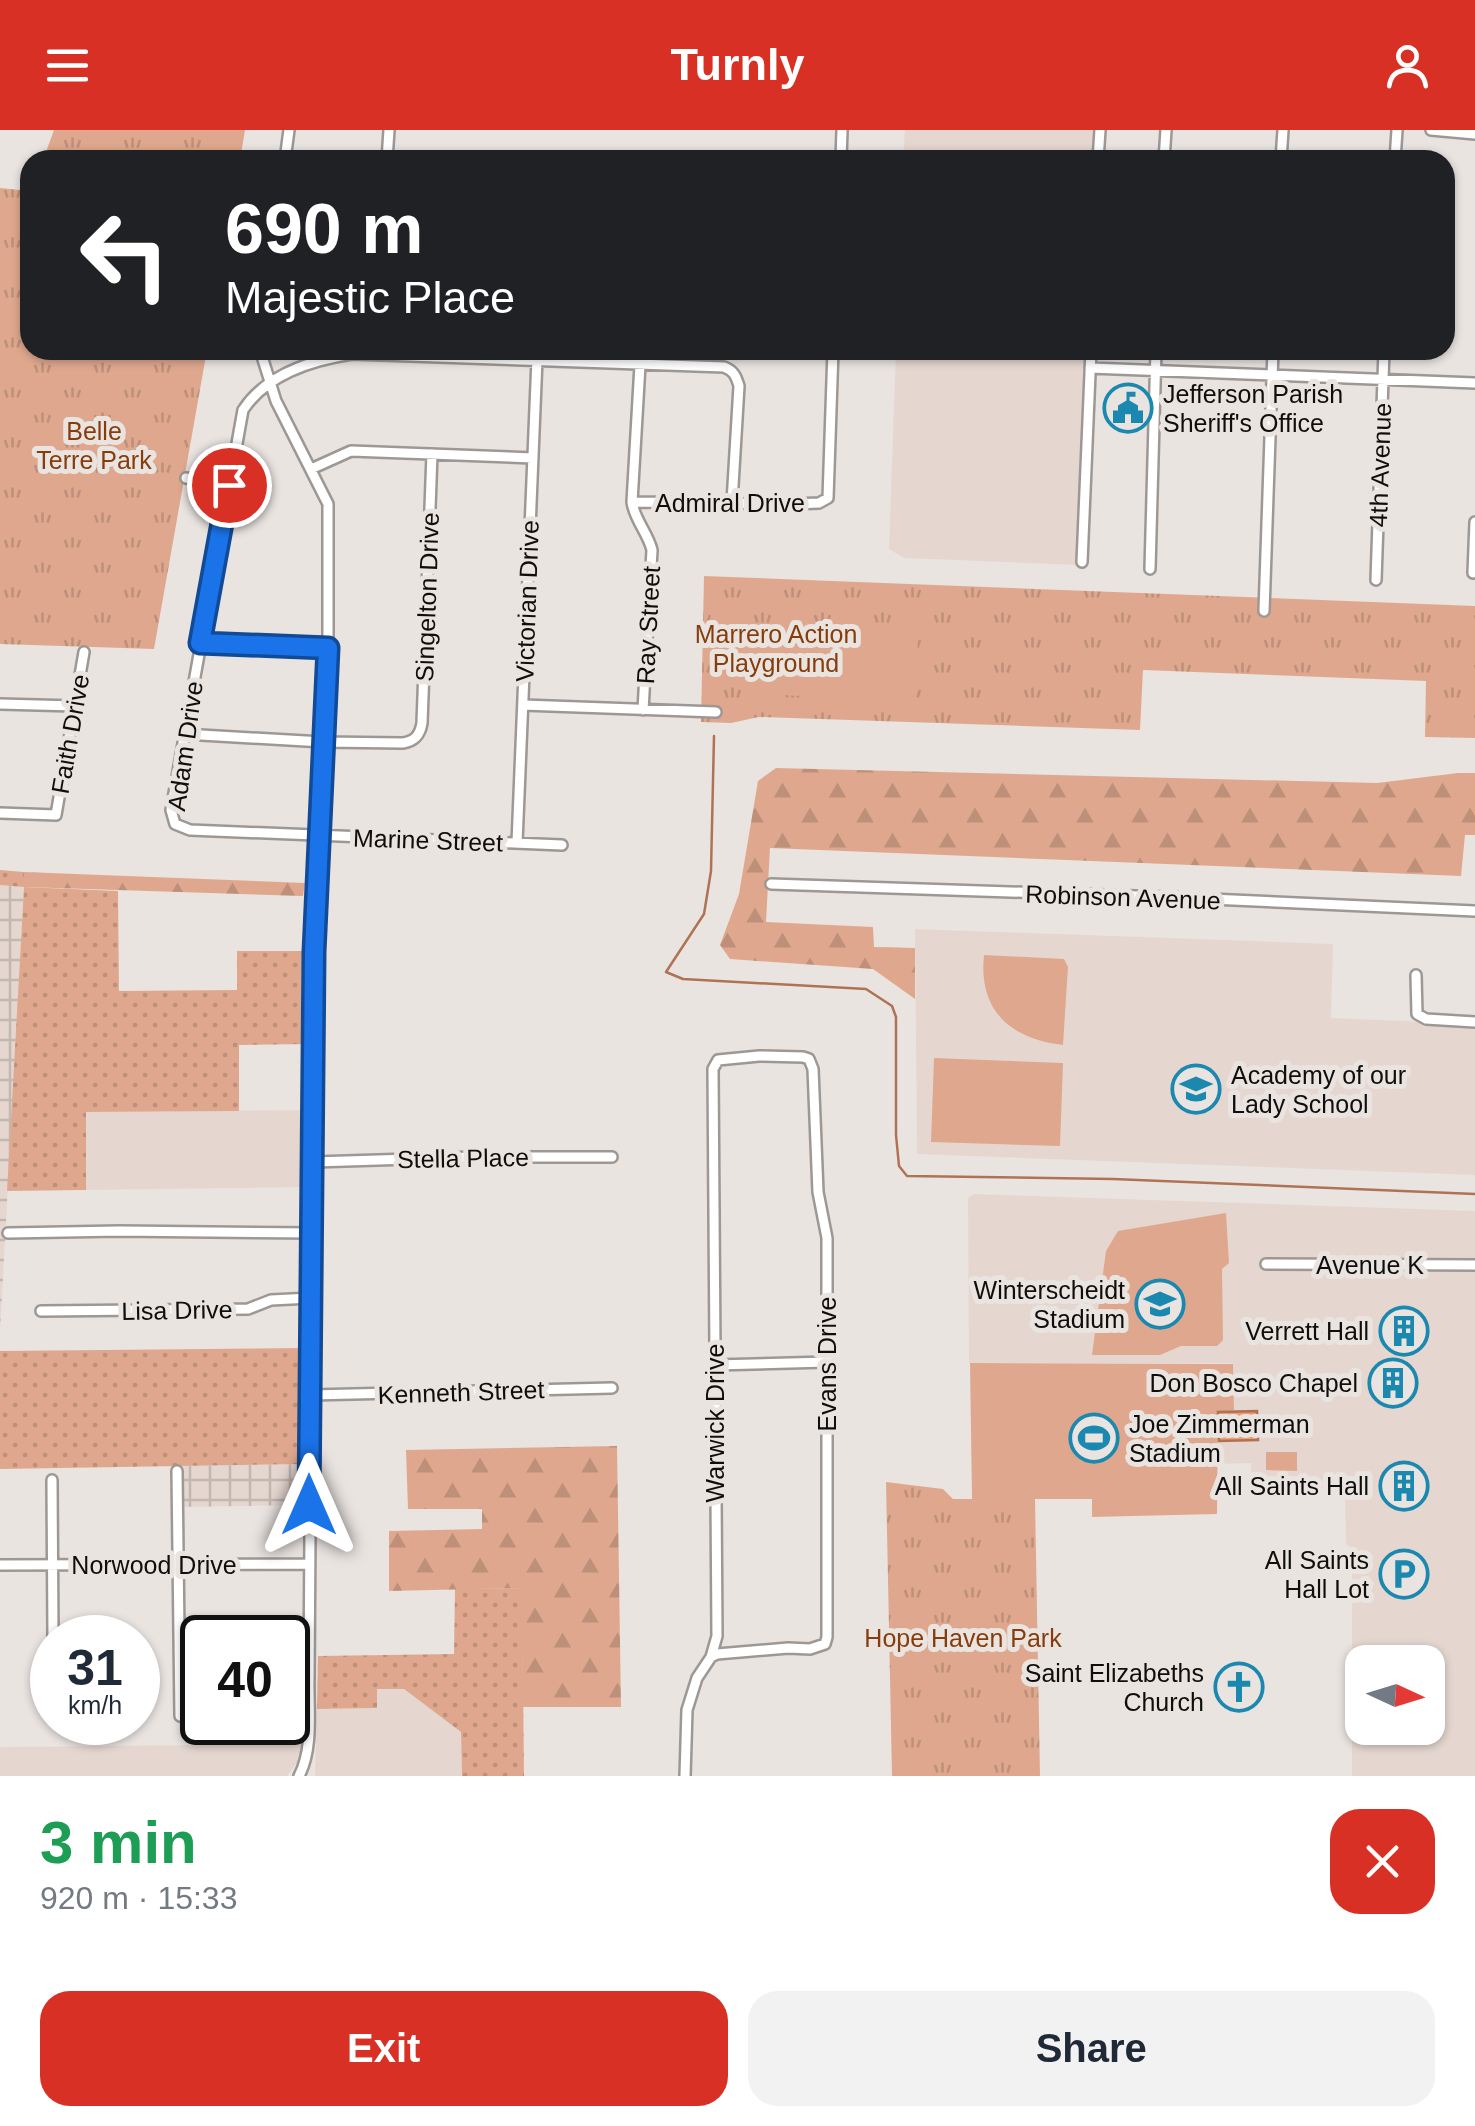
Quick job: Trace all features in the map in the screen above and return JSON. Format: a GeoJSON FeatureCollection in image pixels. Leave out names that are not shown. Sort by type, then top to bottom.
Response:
{"type":"FeatureCollection","features":[{"type":"Feature","properties":{"kind":"street"},"geometry":{"type":"LineString","coordinates":[[1431,130],[1475,134]]}},
{"type":"Feature","properties":{"kind":"street"},"geometry":{"type":"LineString","coordinates":[[263,360],[269,383],[328,504],[328,648],[314,952],[307,1750],[299,1776]]}},
{"type":"Feature","properties":{"kind":"street"},"geometry":{"type":"LineString","coordinates":[[269,383],[318,360]]}},
{"type":"Feature","properties":{"kind":"street","name":"Victorian Drive"},"geometry":{"type":"LineString","coordinates":[[517,844],[537,360]]}},
{"type":"Feature","properties":{"kind":"street"},"geometry":{"type":"LineString","coordinates":[[554,360],[715,366],[732,370],[739,386],[732,502]]}},
{"type":"Feature","properties":{"kind":"street","name":"Admiral Drive"},"geometry":{"type":"LineString","coordinates":[[632,502],[793,504],[819,503],[828,498],[833,360]]}},
{"type":"Feature","properties":{"kind":"street"},"geometry":{"type":"LineString","coordinates":[[1082,562],[1090,360]]}},
{"type":"Feature","properties":{"kind":"street"},"geometry":{"type":"LineString","coordinates":[[1150,569],[1156,360]]}},
{"type":"Feature","properties":{"kind":"street"},"geometry":{"type":"LineString","coordinates":[[1264,612],[1273,360]]}},
{"type":"Feature","properties":{"kind":"street","name":"4th Avenue"},"geometry":{"type":"LineString","coordinates":[[1376,580],[1383,360]]}},
{"type":"Feature","properties":{"kind":"street","name":"Ray Street"},"geometry":{"type":"LineString","coordinates":[[640,365],[632,502],[652,550],[643,710]]}},
{"type":"Feature","properties":{"kind":"street"},"geometry":{"type":"LineString","coordinates":[[1090,368],[1475,383]]}},
{"type":"Feature","properties":{"kind":"street","name":"Adam Drive"},"geometry":{"type":"LineString","coordinates":[[175,824],[171,810],[243,410],[252,396],[269,383]]}},
{"type":"Feature","properties":{"kind":"street"},"geometry":{"type":"LineString","coordinates":[[312,469],[351,451],[532,458]]}},
{"type":"Feature","properties":{"kind":"street","name":"Singelton Drive"},"geometry":{"type":"LineString","coordinates":[[323,742],[403,743],[416,738],[422,723],[432,454]]}},
{"type":"Feature","properties":{"kind":"street"},"geometry":{"type":"LineString","coordinates":[[186,478],[229,485]]}},
{"type":"Feature","properties":{"kind":"street"},"geometry":{"type":"LineString","coordinates":[[1473,573],[1475,522]]}},
{"type":"Feature","properties":{"kind":"street"},"geometry":{"type":"LineString","coordinates":[[200,643],[328,648]]}},
{"type":"Feature","properties":{"kind":"street","name":"Faith Drive"},"geometry":{"type":"LineString","coordinates":[[0,813],[56,815],[84,652]]}},
{"type":"Feature","properties":{"kind":"street"},"geometry":{"type":"LineString","coordinates":[[0,704],[75,706]]}},
{"type":"Feature","properties":{"kind":"street"},"geometry":{"type":"LineString","coordinates":[[523,704],[716,712]]}},
{"type":"Feature","properties":{"kind":"street"},"geometry":{"type":"LineString","coordinates":[[184,734],[323,742]]}},
{"type":"Feature","properties":{"kind":"street","name":"Marine Street"},"geometry":{"type":"LineString","coordinates":[[175,824],[190,830],[562,845]]}},
{"type":"Feature","properties":{"kind":"street","name":"Robinson Avenue"},"geometry":{"type":"LineString","coordinates":[[771,884],[1475,911]]}},
{"type":"Feature","properties":{"kind":"street"},"geometry":{"type":"LineString","coordinates":[[1416,974],[1417,1014],[1426,1019],[1475,1022]]}},
{"type":"Feature","properties":{"kind":"street","name":"Evans Drive"},"geometry":{"type":"LineString","coordinates":[[711,1657],[810,1649],[825,1644],[827,1636],[827,1238],[818,1192],[813,1069],[809,1059],[803,1057],[760,1056],[715,1063]]}},
{"type":"Feature","properties":{"kind":"street","name":"Warwick Drive"},"geometry":{"type":"LineString","coordinates":[[685,1776],[687,1710],[697,1678],[711,1657],[716,1636],[715,1063]]}},
{"type":"Feature","properties":{"kind":"street","name":"Stella Place"},"geometry":{"type":"LineString","coordinates":[[314,1162],[612,1157]]}},
{"type":"Feature","properties":{"kind":"street"},"geometry":{"type":"LineString","coordinates":[[8,1233],[313,1234]]}},
{"type":"Feature","properties":{"kind":"street","name":"Avenue K"},"geometry":{"type":"LineString","coordinates":[[1266,1264],[1475,1265]]}},
{"type":"Feature","properties":{"kind":"street","name":"Lisa Drive"},"geometry":{"type":"LineString","coordinates":[[40,1311],[248,1309],[271,1300],[312,1298]]}},
{"type":"Feature","properties":{"kind":"street"},"geometry":{"type":"LineString","coordinates":[[715,1364],[827,1362]]}},
{"type":"Feature","properties":{"kind":"street","name":"Kenneth Street"},"geometry":{"type":"LineString","coordinates":[[311,1395],[612,1388]]}},
{"type":"Feature","properties":{"kind":"street"},"geometry":{"type":"LineString","coordinates":[[177,1472],[180,1716]]}},
{"type":"Feature","properties":{"kind":"street"},"geometry":{"type":"LineString","coordinates":[[52,1480],[53,1615]]}},
{"type":"Feature","properties":{"kind":"street","name":"Norwood Drive"},"geometry":{"type":"LineString","coordinates":[[0,1565],[308,1564]]}},
{"type":"Feature","properties":{"kind":"shaded area"},"geometry":{"type":"Polygon","coordinates":[[[905,130],[1095,130],[1094,150],[904,150],[905,130]]]}},
{"type":"Feature","properties":{"kind":"shaded area"},"geometry":{"type":"Polygon","coordinates":[[[896,360],[1086,360],[1078,565],[904,558],[889,549],[896,360]]]}},
{"type":"Feature","properties":{"kind":"shaded area"},"geometry":{"type":"Polygon","coordinates":[[[0,885],[24,887],[0,1333],[0,885]]]}},
{"type":"Feature","properties":{"kind":"shaded area","name":"Academy of our Lady School"},"geometry":{"type":"Polygon","coordinates":[[[915,929],[1333,944],[1331,1018],[1475,1024],[1475,1175],[917,1154],[915,929]]]}},
{"type":"Feature","properties":{"kind":"shaded area"},"geometry":{"type":"Polygon","coordinates":[[[308,1110],[307,1187],[86,1190],[85,1112],[308,1110]]]}},
{"type":"Feature","properties":{"kind":"shaded area"},"geometry":{"type":"Polygon","coordinates":[[[974,1194],[1475,1211],[1475,1776],[1352,1776],[1352,1745],[1445,1745],[1445,1645],[1352,1645],[1352,1548],[1346,1544],[1345,1496],[1303,1495],[1251,1471],[1251,1463],[1217,1464],[1218,1411],[1234,1410],[1233,1363],[969,1363],[968,1198],[974,1194]]]}},
{"type":"Feature","properties":{"kind":"shaded area"},"geometry":{"type":"Polygon","coordinates":[[[1257,1411],[1258,1440],[1219,1441],[1218,1412],[1257,1411]]]}},
{"type":"Feature","properties":{"kind":"shaded area"},"geometry":{"type":"Polygon","coordinates":[[[304,1464],[302,1505],[184,1507],[183,1466],[304,1464]]]}},
{"type":"Feature","properties":{"kind":"shaded area"},"geometry":{"type":"Polygon","coordinates":[[[377,1689],[404,1689],[461,1732],[462,1776],[315,1776],[317,1709],[376,1708],[377,1689]]]}},
{"type":"Feature","properties":{"kind":"shaded area"},"geometry":{"type":"Polygon","coordinates":[[[301,1745],[299,1760],[287,1776],[0,1776],[0,1747],[301,1745]]]}},
{"type":"Feature","properties":{"kind":"green space"},"geometry":{"type":"Polygon","coordinates":[[[54,130],[245,130],[242,150],[47,150],[54,130]]]}},
{"type":"Feature","properties":{"kind":"green space","name":"Belle Terre Park"},"geometry":{"type":"Polygon","coordinates":[[[0,188],[20,190],[20,360],[205,360],[154,649],[0,644],[0,188]]]}},
{"type":"Feature","properties":{"kind":"green space","name":"Marrero Action Playground"},"geometry":{"type":"Polygon","coordinates":[[[704,576],[1475,606],[1475,738],[1425,737],[1426,681],[1143,670],[1140,730],[759,717],[731,723],[701,722],[704,576]]]}},
{"type":"Feature","properties":{"kind":"green space"},"geometry":{"type":"Polygon","coordinates":[[[782,630],[918,636],[915,701],[780,695],[782,630]]]}},
{"type":"Feature","properties":{"kind":"green space"},"geometry":{"type":"Polygon","coordinates":[[[776,768],[1377,783],[1475,773],[1475,835],[1465,835],[1461,876],[770,848],[766,922],[873,927],[874,947],[915,948],[915,999],[873,969],[730,959],[720,945],[739,894],[758,781],[776,768]]]}},
{"type":"Feature","properties":{"kind":"green space"},"geometry":{"type":"Polygon","coordinates":[[[0,870],[24,872],[24,887],[0,885],[0,870]]]}},
{"type":"Feature","properties":{"kind":"green space"},"geometry":{"type":"Polygon","coordinates":[[[24,872],[305,883],[303,896],[24,887],[24,872]]]}},
{"type":"Feature","properties":{"kind":"green space"},"geometry":{"type":"Polygon","coordinates":[[[24,887],[118,891],[119,991],[237,990],[237,951],[302,951],[301,1004],[308,1044],[239,1045],[239,1111],[86,1112],[86,1190],[7,1191],[24,887]]]}},
{"type":"Feature","properties":{"kind":"green space"},"geometry":{"type":"Polygon","coordinates":[[[984,955],[1064,959],[1068,967],[1063,1045],[1028,1036],[1002,1019],[986,992],[984,955]]]}},
{"type":"Feature","properties":{"kind":"green space"},"geometry":{"type":"Polygon","coordinates":[[[934,1058],[1063,1063],[1060,1146],[931,1142],[934,1058]]]}},
{"type":"Feature","properties":{"kind":"green space","name":"Winterscheidt Stadium"},"geometry":{"type":"Polygon","coordinates":[[[1226,1213],[1229,1263],[1222,1269],[1223,1340],[1217,1346],[1181,1346],[1160,1355],[1092,1355],[1106,1251],[1118,1231],[1226,1213]]]}},
{"type":"Feature","properties":{"kind":"green space"},"geometry":{"type":"Polygon","coordinates":[[[305,1348],[304,1464],[0,1469],[0,1351],[305,1348]]]}},
{"type":"Feature","properties":{"kind":"green space","name":"Joe Zimmerman Stadium"},"geometry":{"type":"Polygon","coordinates":[[[970,1363],[1233,1364],[1234,1410],[1218,1412],[1217,1514],[1092,1517],[1092,1499],[972,1499],[970,1363]]]}},
{"type":"Feature","properties":{"kind":"green space"},"geometry":{"type":"Polygon","coordinates":[[[617,1446],[621,1707],[523,1707],[521,1588],[389,1591],[389,1531],[482,1529],[482,1509],[408,1509],[406,1450],[617,1446]]]}},
{"type":"Feature","properties":{"kind":"green space"},"geometry":{"type":"Polygon","coordinates":[[[1266,1452],[1297,1452],[1297,1471],[1266,1470],[1266,1452]]]}},
{"type":"Feature","properties":{"kind":"green space","name":"Hope Haven Park"},"geometry":{"type":"Polygon","coordinates":[[[886,1482],[943,1489],[953,1499],[1035,1499],[1040,1776],[892,1776],[886,1482]]]}},
{"type":"Feature","properties":{"kind":"green space"},"geometry":{"type":"Polygon","coordinates":[[[522,1588],[524,1776],[462,1776],[461,1732],[404,1689],[377,1689],[377,1708],[317,1709],[318,1656],[454,1654],[455,1589],[522,1588]]]}},
{"type":"Feature","properties":{"kind":"waterway"},"geometry":{"type":"LineString","coordinates":[[714,736],[711,871],[704,914],[666,972],[683,979],[866,989],[892,1006],[896,1017],[896,1135],[899,1166],[907,1176],[1113,1179],[1475,1194]]}},
{"type":"Feature","properties":{"kind":"place","name":"Jefferson Parish Sheriff's Office"},"geometry":{"type":"Point","coordinates":[1128,408]}},
{"type":"Feature","properties":{"kind":"place","name":"Academy of our Lady School"},"geometry":{"type":"Point","coordinates":[1196,1089]}},
{"type":"Feature","properties":{"kind":"place","name":"Winterscheidt Stadium"},"geometry":{"type":"Point","coordinates":[1160,1304]}},
{"type":"Feature","properties":{"kind":"place","name":"Verrett Hall"},"geometry":{"type":"Point","coordinates":[1404,1331]}},
{"type":"Feature","properties":{"kind":"place","name":"Don Bosco Chapel"},"geometry":{"type":"Point","coordinates":[1393,1383]}},
{"type":"Feature","properties":{"kind":"place","name":"Joe Zimmerman Stadium"},"geometry":{"type":"Point","coordinates":[1094,1438]}},
{"type":"Feature","properties":{"kind":"place","name":"All Saints Hall"},"geometry":{"type":"Point","coordinates":[1404,1486]}},
{"type":"Feature","properties":{"kind":"place","name":"All Saints Hall Lot"},"geometry":{"type":"Point","coordinates":[1404,1574]}},
{"type":"Feature","properties":{"kind":"place","name":"Saint Elizabeths Church"},"geometry":{"type":"Point","coordinates":[1239,1687]}},
{"type":"Feature","properties":{"kind":"route"},"geometry":{"type":"LineString","coordinates":[[229,485],[200,643],[328,648],[314,952],[309,1505]]}}]}
